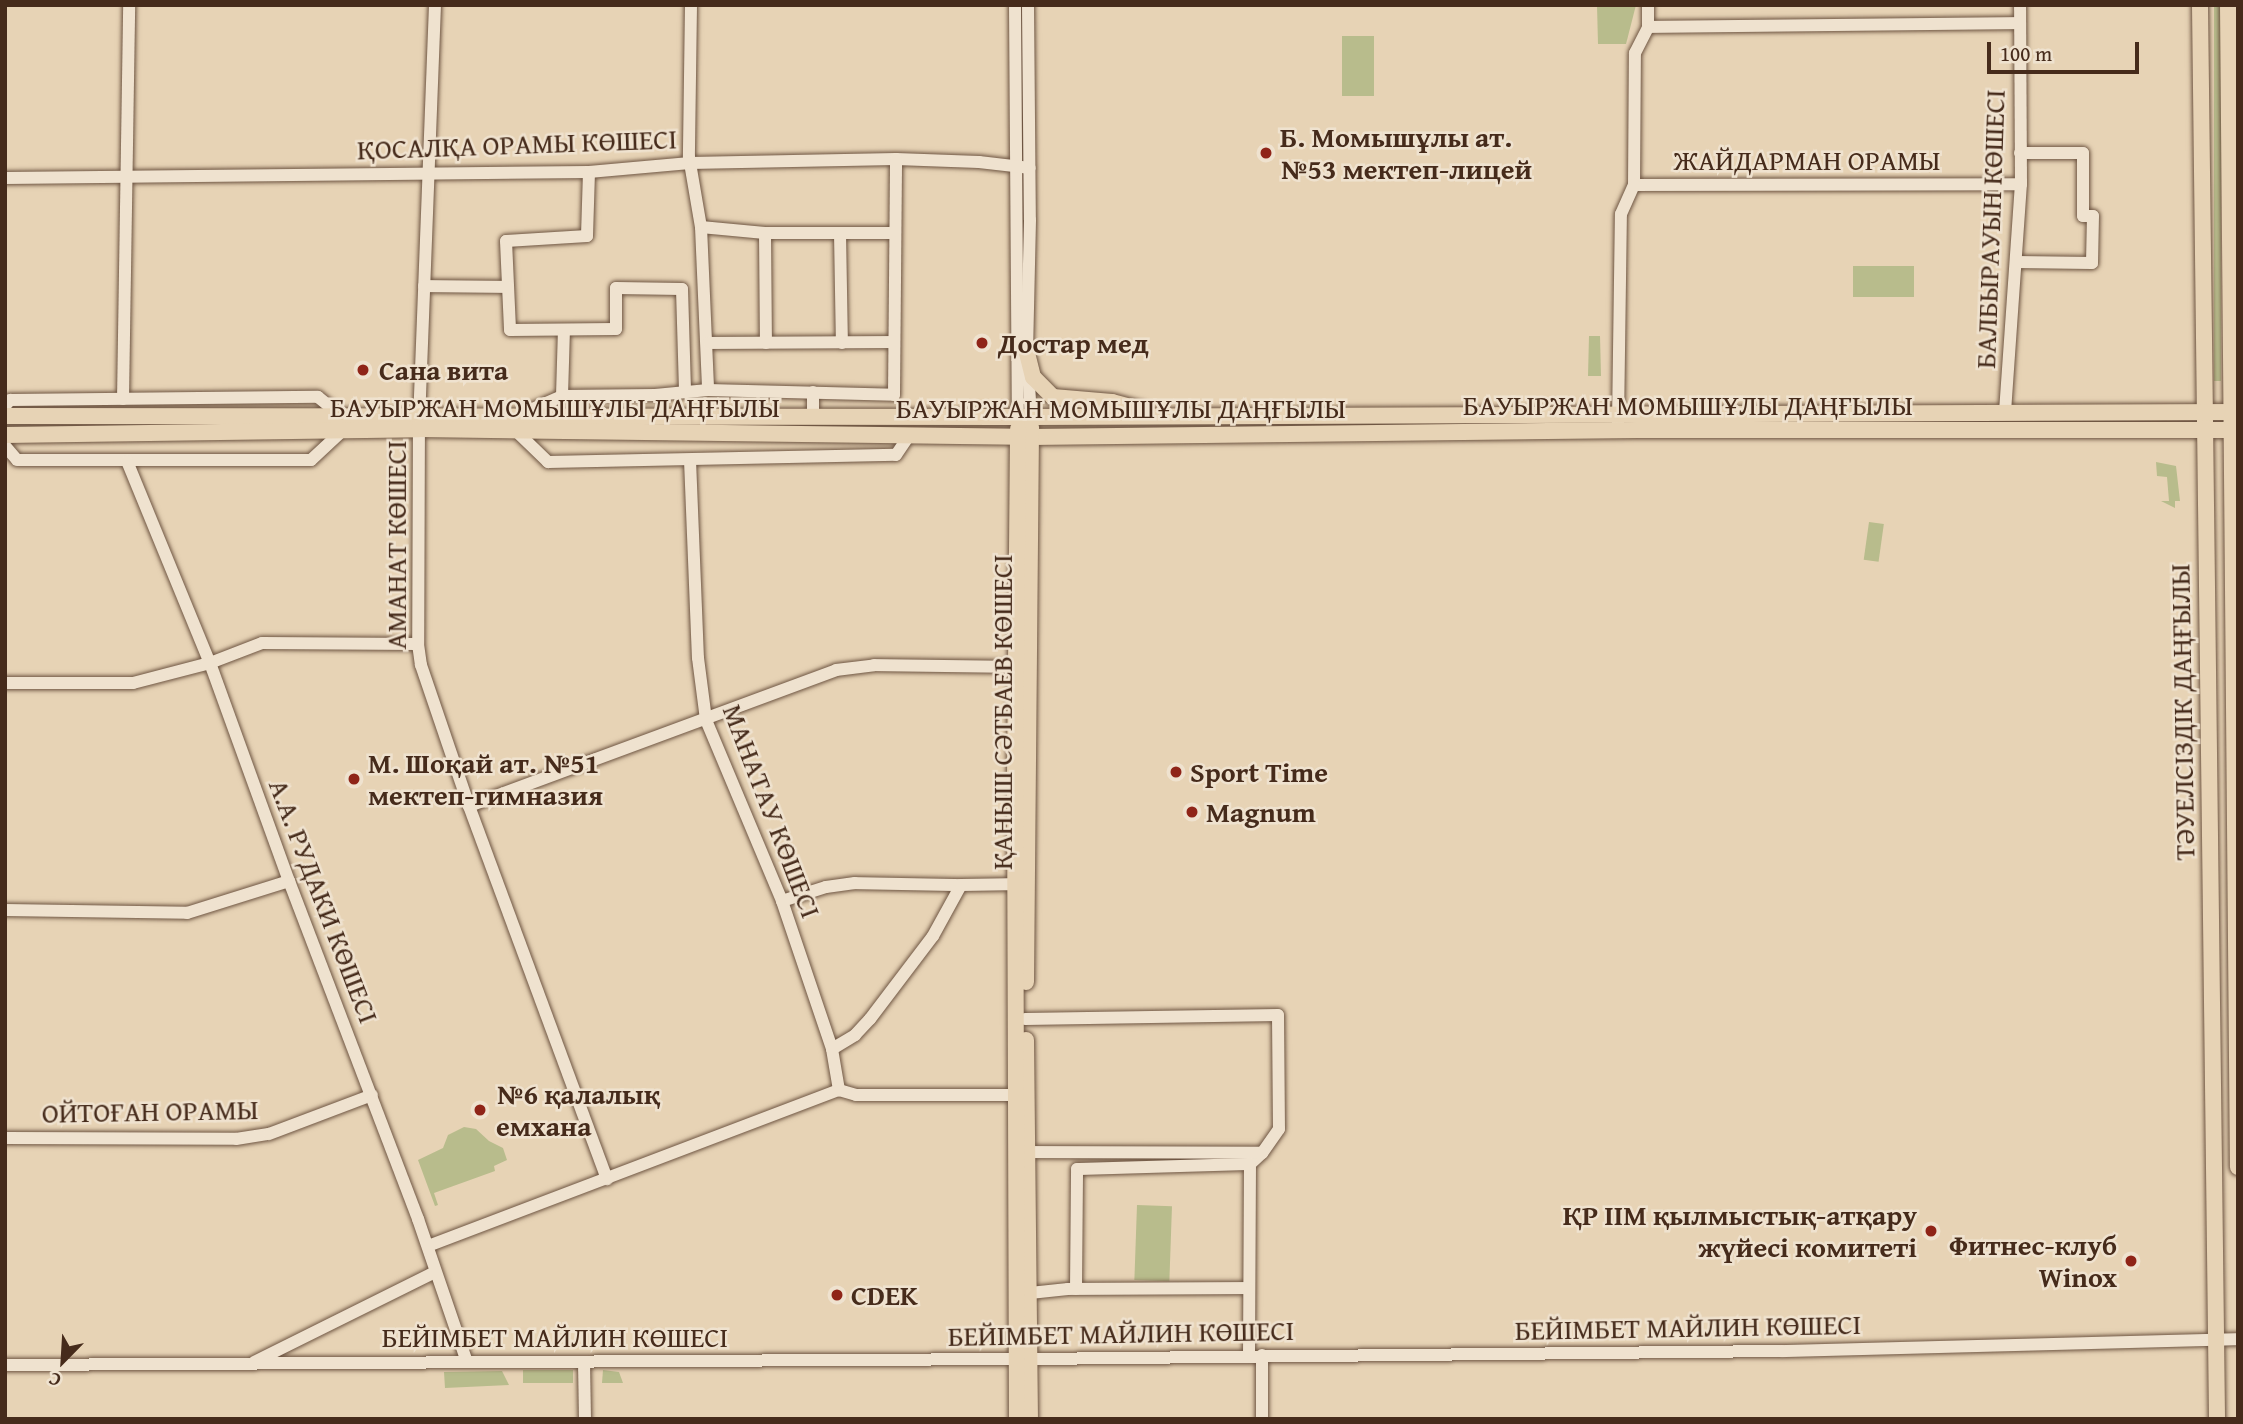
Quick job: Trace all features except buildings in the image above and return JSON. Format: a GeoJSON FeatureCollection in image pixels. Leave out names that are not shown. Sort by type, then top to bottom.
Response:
{"type":"FeatureCollection","features":[{"type":"Feature","properties":{"kind":"main road","name":"ТӘУЕЛСІЗДІК ДАҢҒЫЛЫ"},"geometry":{"type":"LineString","coordinates":[[2200,5],[2217,1419]]}},
{"type":"Feature","properties":{"kind":"main road","name":"ТӘУЕЛСІЗДІК ДАҢҒЫЛЫ"},"geometry":{"type":"LineString","coordinates":[[2228,5],[2235,412],[2238,1167]]}},
{"type":"Feature","properties":{"kind":"main road"},"geometry":{"type":"LineString","coordinates":[[1027,354],[1033,377],[1053,397],[1112,402],[1165,416]]}},
{"type":"Feature","properties":{"kind":"main road","name":"БАУЫРЖАН МОМЫШҰЛЫ ДАҢҒЫЛЫ"},"geometry":{"type":"LineString","coordinates":[[519,423],[813,416],[2235,412]]}},
{"type":"Feature","properties":{"kind":"main road","name":"БАУЫРЖАН МОМЫШҰЛЫ ДАҢҒЫЛЫ"},"geometry":{"type":"LineString","coordinates":[[5,416],[340,415],[419,422],[1024,437],[1619,431],[2235,430]]}},
{"type":"Feature","properties":{"kind":"main road","name":"ҚАНЫШ СӘТБАЕВ КӨШЕСІ"},"geometry":{"type":"LineString","coordinates":[[1025,417],[1015,667],[1025,1019],[1022,1152],[1023,1359],[1030,1419]]}},
{"type":"Feature","properties":{"kind":"main road","name":"БАУЫРЖАН МОМЫШҰЛЫ ДАҢҒЫЛЫ"},"geometry":{"type":"LineString","coordinates":[[5,435],[341,432],[419,422]]}},
{"type":"Feature","properties":{"kind":"main road","name":"ҚАНЫШ СӘТБАЕВ КӨШЕСІ"},"geometry":{"type":"LineString","coordinates":[[1017,1419],[1030,1293],[1022,1152],[1015,1096],[1026,771],[1024,437]]}},
{"type":"Feature","properties":{"kind":"main road"},"geometry":{"type":"LineString","coordinates":[[2213,1021],[2237,1022]]}},
{"type":"Feature","properties":{"kind":"street"},"geometry":{"type":"LineString","coordinates":[[123,399],[129,5]]}},
{"type":"Feature","properties":{"kind":"street","name":"АМАНАТ КӨШЕСІ"},"geometry":{"type":"LineString","coordinates":[[435,5],[419,422],[418,644],[427,687],[469,806],[607,1179]]}},
{"type":"Feature","properties":{"kind":"street"},"geometry":{"type":"LineString","coordinates":[[691,5],[690,163],[701,227],[709,343],[708,390]]}},
{"type":"Feature","properties":{"kind":"street","name":"ҚАНЫШ СӘТБАЕВ КӨШЕСІ"},"geometry":{"type":"LineString","coordinates":[[1015,5],[1024,168],[1027,354],[1025,417]]}},
{"type":"Feature","properties":{"kind":"street","name":"ҚАНЫШ СӘТБАЕВ КӨШЕСІ"},"geometry":{"type":"LineString","coordinates":[[1025,417],[1024,168],[1028,5]]}},
{"type":"Feature","properties":{"kind":"street"},"geometry":{"type":"LineString","coordinates":[[1619,431],[1621,214],[1634,185],[1635,53],[1648,27],[1648,5]]}},
{"type":"Feature","properties":{"kind":"street","name":"БАЛБЫРАУЫН КӨШЕСІ"},"geometry":{"type":"LineString","coordinates":[[2005,412],[2021,184],[2020,5]]}},
{"type":"Feature","properties":{"kind":"street"},"geometry":{"type":"LineString","coordinates":[[1648,27],[2020,23]]}},
{"type":"Feature","properties":{"kind":"street"},"geometry":{"type":"LineString","coordinates":[[2016,262],[2092,263],[2093,216],[2083,216],[2083,153],[2020,153]]}},
{"type":"Feature","properties":{"kind":"street"},"geometry":{"type":"LineString","coordinates":[[896,159],[894,395],[708,390],[562,396],[519,423],[548,462],[896,455],[909,436]]}},
{"type":"Feature","properties":{"kind":"street","name":"ҚОСАЛҚА ОРАМЫ КӨШЕСІ"},"geometry":{"type":"LineString","coordinates":[[5,178],[589,172],[690,163],[896,159],[979,162],[1024,168]]}},
{"type":"Feature","properties":{"kind":"street"},"geometry":{"type":"LineString","coordinates":[[589,172],[587,236],[506,242],[510,330],[616,329],[616,288],[682,289],[685,392]]}},
{"type":"Feature","properties":{"kind":"street","name":"ЖАЙДАРМАН ОРАМЫ"},"geometry":{"type":"LineString","coordinates":[[1634,185],[2021,184]]}},
{"type":"Feature","properties":{"kind":"street"},"geometry":{"type":"LineString","coordinates":[[701,227],[765,233],[894,233]]}},
{"type":"Feature","properties":{"kind":"street"},"geometry":{"type":"LineString","coordinates":[[765,233],[766,343]]}},
{"type":"Feature","properties":{"kind":"street"},"geometry":{"type":"LineString","coordinates":[[840,233],[842,343]]}},
{"type":"Feature","properties":{"kind":"street"},"geometry":{"type":"LineString","coordinates":[[424,286],[508,287]]}},
{"type":"Feature","properties":{"kind":"street"},"geometry":{"type":"LineString","coordinates":[[562,396],[564,330]]}},
{"type":"Feature","properties":{"kind":"street"},"geometry":{"type":"LineString","coordinates":[[709,343],[893,342]]}},
{"type":"Feature","properties":{"kind":"street"},"geometry":{"type":"LineString","coordinates":[[813,392],[813,416]]}},
{"type":"Feature","properties":{"kind":"street"},"geometry":{"type":"LineString","coordinates":[[5,405],[10,400],[318,397],[340,415]]}},
{"type":"Feature","properties":{"kind":"street"},"geometry":{"type":"LineString","coordinates":[[5,446],[17,460],[311,460],[341,432]]}},
{"type":"Feature","properties":{"kind":"street","name":"МАНАТАУ КӨШЕСІ"},"geometry":{"type":"LineString","coordinates":[[690,460],[698,658],[706,720],[782,901],[832,1049],[839,1090]]}},
{"type":"Feature","properties":{"kind":"street","name":"А.А. РУДАКИ КӨШЕСІ"},"geometry":{"type":"LineString","coordinates":[[127,461],[210,663],[289,881],[428,1246],[467,1362]]}},
{"type":"Feature","properties":{"kind":"street"},"geometry":{"type":"LineString","coordinates":[[5,683],[133,683],[210,663],[262,643],[418,644]]}},
{"type":"Feature","properties":{"kind":"street"},"geometry":{"type":"LineString","coordinates":[[469,806],[835,670],[888,665],[1015,667]]}},
{"type":"Feature","properties":{"kind":"street"},"geometry":{"type":"LineString","coordinates":[[5,910],[187,914],[289,881]]}},
{"type":"Feature","properties":{"kind":"street"},"geometry":{"type":"LineString","coordinates":[[782,901],[827,887],[855,883],[1021,884]]}},
{"type":"Feature","properties":{"kind":"street"},"geometry":{"type":"LineString","coordinates":[[832,1049],[855,1035],[870,1019],[933,936],[961,885]]}},
{"type":"Feature","properties":{"kind":"street"},"geometry":{"type":"LineString","coordinates":[[1025,1019],[1278,1015],[1279,1129],[1262,1153],[1250,1164],[1077,1170],[1076,1289]]}},
{"type":"Feature","properties":{"kind":"street"},"geometry":{"type":"LineString","coordinates":[[428,1246],[839,1090],[856,1095],[1015,1096]]}},
{"type":"Feature","properties":{"kind":"street","name":"ОЙТОҒАН ОРАМЫ"},"geometry":{"type":"LineString","coordinates":[[5,1138],[236,1139],[269,1134],[372,1095]]}},
{"type":"Feature","properties":{"kind":"street"},"geometry":{"type":"LineString","coordinates":[[1022,1152],[1262,1153]]}},
{"type":"Feature","properties":{"kind":"street"},"geometry":{"type":"LineString","coordinates":[[1250,1164],[1249,1288],[1262,1419]]}},
{"type":"Feature","properties":{"kind":"street"},"geometry":{"type":"LineString","coordinates":[[251,1363],[435,1272]]}},
{"type":"Feature","properties":{"kind":"street"},"geometry":{"type":"LineString","coordinates":[[1030,1293],[1076,1289],[1249,1288]]}},
{"type":"Feature","properties":{"kind":"street","name":"БЕЙІМБЕТ МАЙЛИН КӨШЕСІ"},"geometry":{"type":"LineString","coordinates":[[5,1365],[1823,1351],[2238,1339]]}},
{"type":"Feature","properties":{"kind":"street"},"geometry":{"type":"LineString","coordinates":[[584,1362],[584,1419]]}},
{"type":"Feature","properties":{"kind":"green space"},"geometry":{"type":"Polygon","coordinates":[[[1597,5],[1636,5],[1626,44],[1598,44],[1597,5]]]}},
{"type":"Feature","properties":{"kind":"green space"},"geometry":{"type":"Polygon","coordinates":[[[2214,5],[2221,5],[2221,381],[2214,381],[2214,5]]]}},
{"type":"Feature","properties":{"kind":"green space"},"geometry":{"type":"Polygon","coordinates":[[[1342,36],[1374,36],[1374,96],[1342,96],[1342,36]]]}},
{"type":"Feature","properties":{"kind":"green space"},"geometry":{"type":"Polygon","coordinates":[[[1853,266],[1914,266],[1914,297],[1853,297],[1853,266]]]}},
{"type":"Feature","properties":{"kind":"green space"},"geometry":{"type":"Polygon","coordinates":[[[1589,336],[1600,336],[1601,376],[1588,376],[1589,336]]]}},
{"type":"Feature","properties":{"kind":"green space"},"geometry":{"type":"Polygon","coordinates":[[[2156,462],[2176,466],[2180,501],[2175,501],[2175,508],[2161,501],[2169,501],[2167,477],[2157,476],[2156,462]]]}},
{"type":"Feature","properties":{"kind":"green space"},"geometry":{"type":"Polygon","coordinates":[[[1869,522],[1884,524],[1879,562],[1864,560],[1869,522]]]}},
{"type":"Feature","properties":{"kind":"green space"},"geometry":{"type":"Polygon","coordinates":[[[464,1127],[476,1129],[489,1141],[503,1148],[507,1160],[494,1166],[495,1171],[434,1193],[438,1205],[435,1206],[418,1160],[443,1148],[448,1135],[464,1127]]]}},
{"type":"Feature","properties":{"kind":"green space"},"geometry":{"type":"Polygon","coordinates":[[[1137,1205],[1172,1206],[1169,1281],[1134,1280],[1137,1205]]]}},
{"type":"Feature","properties":{"kind":"green space"},"geometry":{"type":"Polygon","coordinates":[[[523,1370],[573,1370],[573,1383],[523,1383],[523,1370]]]}},
{"type":"Feature","properties":{"kind":"green space"},"geometry":{"type":"Polygon","coordinates":[[[603,1370],[619,1372],[623,1383],[602,1383],[603,1370]]]}},
{"type":"Feature","properties":{"kind":"green space"},"geometry":{"type":"Polygon","coordinates":[[[502,1371],[509,1385],[445,1388],[444,1372],[502,1371]]]}},
{"type":"Feature","properties":{"kind":"place","name":"Б. Момышұлы ат. №53 мектеп-лицей"},"geometry":{"type":"Point","coordinates":[1266,153]}},
{"type":"Feature","properties":{"kind":"place","name":"Достар мед"},"geometry":{"type":"Point","coordinates":[982,343]}},
{"type":"Feature","properties":{"kind":"place","name":"Сана вита"},"geometry":{"type":"Point","coordinates":[363,370]}},
{"type":"Feature","properties":{"kind":"place","name":"Sport Time"},"geometry":{"type":"Point","coordinates":[1176,772]}},
{"type":"Feature","properties":{"kind":"place","name":"М. Шоқай ат. №51 мектеп-гимназия"},"geometry":{"type":"Point","coordinates":[354,779]}},
{"type":"Feature","properties":{"kind":"place","name":"Magnum"},"geometry":{"type":"Point","coordinates":[1192,812]}},
{"type":"Feature","properties":{"kind":"place","name":"№6 қалалық емхана"},"geometry":{"type":"Point","coordinates":[480,1110]}},
{"type":"Feature","properties":{"kind":"place","name":"ҚР ІІМ қылмыстық-атқару жүйесі комитеті"},"geometry":{"type":"Point","coordinates":[1931,1231]}},
{"type":"Feature","properties":{"kind":"place","name":"Фитнес-клуб Winox"},"geometry":{"type":"Point","coordinates":[2131,1261]}},
{"type":"Feature","properties":{"kind":"place","name":"CDEK"},"geometry":{"type":"Point","coordinates":[837,1295]}}]}
